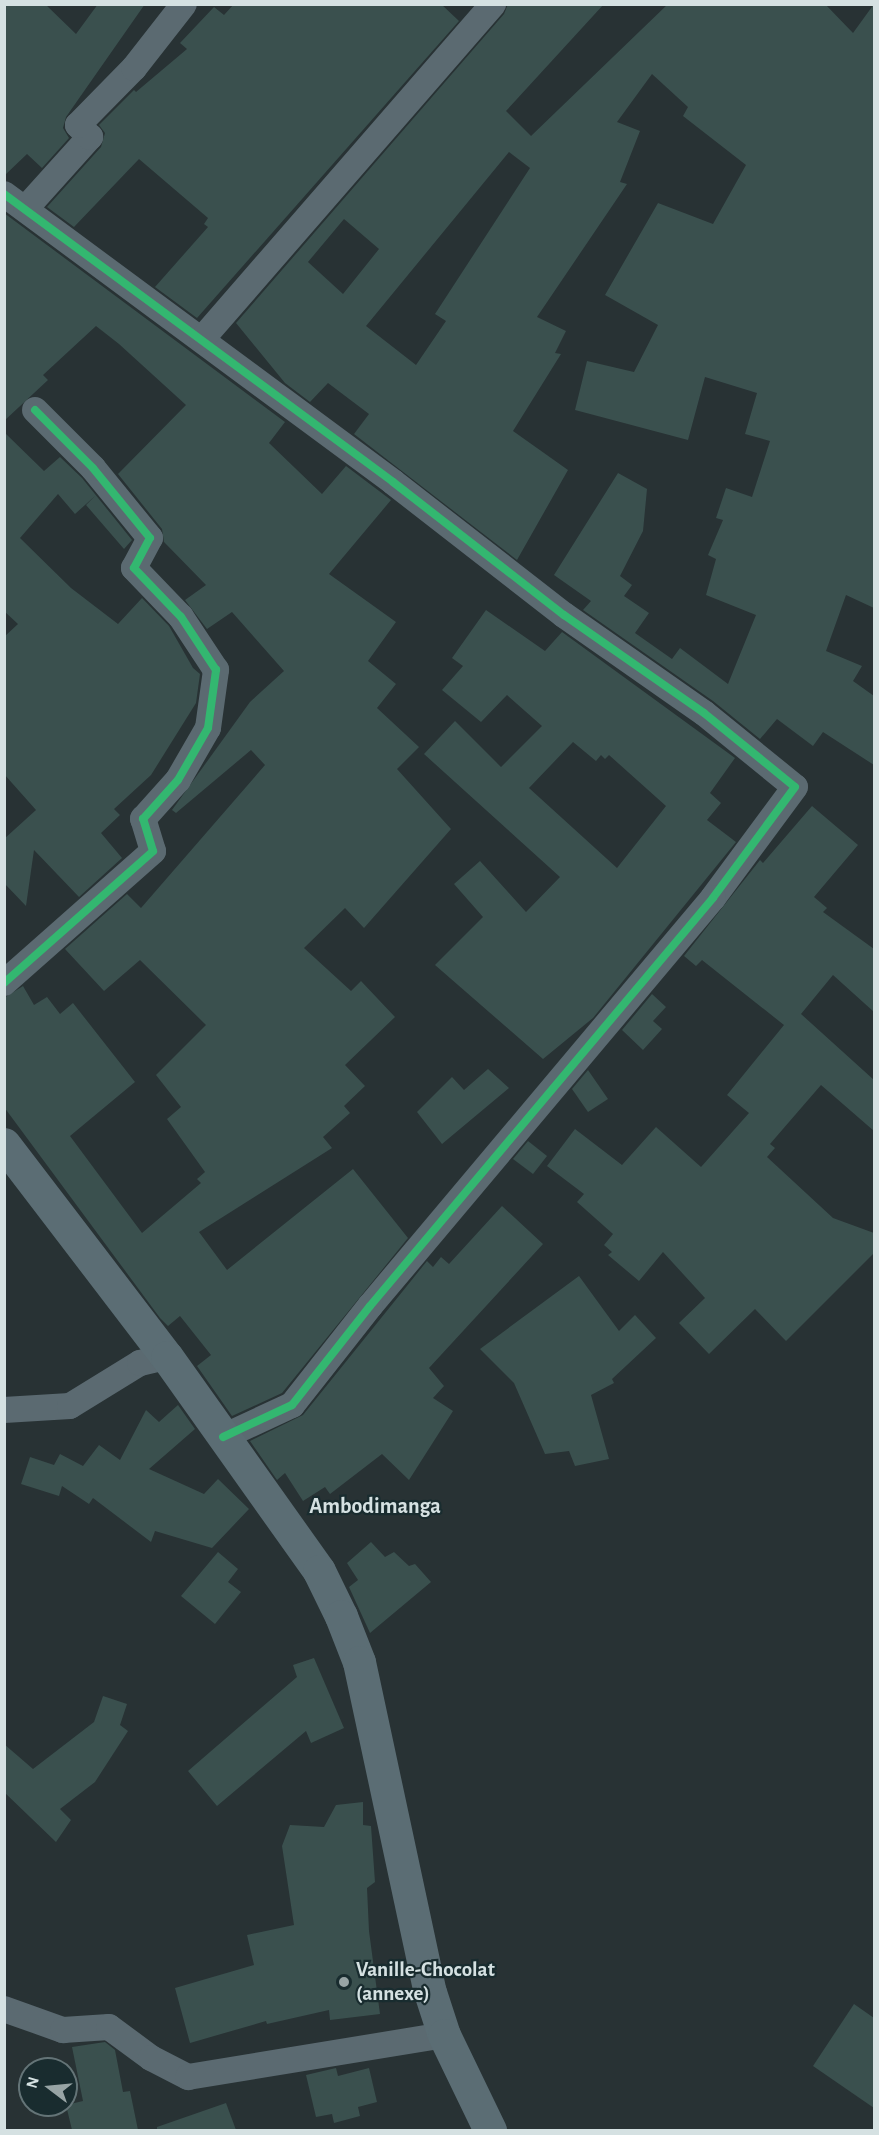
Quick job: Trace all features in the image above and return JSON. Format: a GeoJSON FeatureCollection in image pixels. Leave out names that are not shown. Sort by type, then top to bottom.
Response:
{"type":"FeatureCollection","features":[{"type":"Feature","properties":{"kind":"main road"},"geometry":{"type":"LineString","coordinates":[[4,1144],[167,1357],[319,1571],[360,1662],[430,1992],[444,2035],[490,2130]]}},
{"type":"Feature","properties":{"kind":"street"},"geometry":{"type":"LineString","coordinates":[[26,208],[90,137],[78,125],[134,68],[184,4]]}},
{"type":"Feature","properties":{"kind":"street"},"geometry":{"type":"LineString","coordinates":[[202,339],[493,4]]}},
{"type":"Feature","properties":{"kind":"street"},"geometry":{"type":"LineString","coordinates":[[4,194],[202,339],[564,615],[704,713],[795,787],[713,898],[370,1306],[292,1405],[223,1437]]}},
{"type":"Feature","properties":{"kind":"street"},"geometry":{"type":"LineString","coordinates":[[4,983],[153,851],[143,819],[178,780],[208,728],[216,670],[181,617],[134,568],[150,538],[93,468],[35,410]]}},
{"type":"Feature","properties":{"kind":"street"},"geometry":{"type":"LineString","coordinates":[[4,1410],[70,1406],[140,1363],[167,1357]]}},
{"type":"Feature","properties":{"kind":"street"},"geometry":{"type":"LineString","coordinates":[[4,2009],[63,2030],[109,2027],[151,2058],[189,2077],[444,2035]]}},
{"type":"Feature","properties":{"kind":"building"},"geometry":{"type":"Polygon","coordinates":[[[4,4],[45,4],[76,34],[98,4],[145,4],[66,117],[63,128],[69,138],[42,168],[27,154],[4,176],[4,4]]]}},
{"type":"Feature","properties":{"kind":"building"},"geometry":{"type":"Polygon","coordinates":[[[234,4],[441,4],[459,21],[197,318],[155,287],[208,227],[204,224],[208,218],[139,159],[74,227],[47,207],[101,147],[105,133],[99,125],[134,90],[136,92],[187,49],[180,43],[214,7],[224,15],[234,4]]]}},
{"type":"Feature","properties":{"kind":"building"},"geometry":{"type":"Polygon","coordinates":[[[508,4],[604,4],[506,111],[531,136],[668,4],[825,4],[853,33],[874,4],[874,608],[846,595],[826,651],[862,666],[853,681],[874,696],[874,765],[823,732],[813,746],[777,719],[760,739],[713,701],[583,610],[591,601],[554,575],[618,473],[647,489],[643,531],[620,576],[632,585],[624,596],[649,613],[635,633],[672,659],[680,648],[728,684],[756,615],[706,595],[716,559],[708,555],[723,520],[716,518],[726,488],[752,497],[770,441],[745,434],[757,393],[705,377],[688,440],[575,410],[587,361],[634,372],[658,325],[605,295],[658,203],[713,224],[746,165],[683,116],[688,107],[652,74],[617,122],[640,131],[620,182],[627,184],[537,317],[566,331],[555,353],[561,354],[513,431],[568,470],[517,560],[354,434],[369,414],[328,383],[310,402],[285,383],[236,323],[504,14],[508,4]],[[509,152],[366,326],[416,365],[446,321],[435,314],[530,168],[509,152]],[[344,219],[308,262],[343,294],[379,249],[344,219]]]}},
{"type":"Feature","properties":{"kind":"building"},"geometry":{"type":"Polygon","coordinates":[[[4,213],[285,422],[269,443],[322,494],[346,466],[391,500],[329,574],[396,622],[368,661],[396,684],[377,708],[419,747],[397,769],[451,829],[364,928],[345,908],[304,948],[351,991],[361,981],[395,1017],[345,1065],[365,1086],[344,1106],[350,1113],[323,1137],[332,1148],[199,1232],[227,1270],[353,1169],[408,1238],[282,1393],[232,1416],[197,1366],[211,1355],[180,1316],[168,1326],[160,1318],[4,1107],[4,998],[23,986],[34,1005],[47,997],[60,1014],[73,1003],[135,1082],[70,1136],[142,1233],[201,1183],[197,1179],[205,1172],[167,1119],[181,1107],[156,1075],[206,1025],[140,960],[104,991],[65,949],[127,894],[141,908],[265,765],[251,750],[176,813],[172,810],[250,702],[284,671],[232,612],[207,629],[185,600],[206,585],[164,542],[162,529],[118,474],[186,405],[119,344],[96,326],[43,375],[48,380],[4,421],[4,213]]]}},
{"type":"Feature","properties":{"kind":"building"},"geometry":{"type":"Polygon","coordinates":[[[4,432],[44,471],[60,457],[82,478],[132,540],[124,549],[86,505],[95,496],[75,514],[58,494],[20,538],[71,588],[118,624],[142,598],[169,626],[193,668],[200,674],[196,703],[151,775],[114,809],[120,815],[101,833],[122,858],[79,897],[34,850],[26,906],[4,883],[4,839],[36,810],[4,774],[4,637],[18,624],[4,611],[4,432]]]}},
{"type":"Feature","properties":{"kind":"building"},"geometry":{"type":"Polygon","coordinates":[[[486,610],[545,651],[562,632],[735,758],[710,793],[721,803],[707,820],[736,842],[593,1018],[543,1059],[435,965],[483,917],[454,884],[480,861],[526,912],[560,877],[424,754],[455,721],[501,767],[542,726],[507,695],[481,722],[442,690],[463,666],[452,658],[486,610]],[[573,742],[529,788],[617,868],[666,806],[609,755],[605,759],[601,755],[596,761],[573,742]]]}},
{"type":"Feature","properties":{"kind":"building"},"geometry":{"type":"Polygon","coordinates":[[[812,806],[858,845],[814,897],[827,908],[823,912],[874,949],[874,1012],[833,975],[801,1014],[874,1080],[874,1131],[821,1085],[770,1144],[775,1148],[767,1157],[833,1218],[874,1233],[874,1253],[786,1341],[755,1309],[709,1354],[679,1323],[705,1298],[663,1252],[639,1281],[608,1255],[612,1252],[604,1245],[613,1234],[577,1202],[584,1194],[547,1166],[575,1129],[622,1165],[656,1127],[701,1167],[749,1113],[727,1095],[784,1025],[702,960],[696,966],[684,956],[760,860],[763,863],[812,806]]]}},
{"type":"Feature","properties":{"kind":"building"},"geometry":{"type":"Polygon","coordinates":[[[652,994],[666,1007],[653,1021],[662,1029],[643,1050],[622,1030],[652,994]]]}},
{"type":"Feature","properties":{"kind":"building"},"geometry":{"type":"Polygon","coordinates":[[[488,1069],[509,1088],[442,1144],[417,1112],[452,1077],[464,1090],[488,1069]]]}},
{"type":"Feature","properties":{"kind":"building"},"geometry":{"type":"Polygon","coordinates":[[[588,1070],[608,1099],[588,1112],[572,1089],[588,1070]]]}},
{"type":"Feature","properties":{"kind":"building"},"geometry":{"type":"Polygon","coordinates":[[[528,1141],[547,1156],[533,1174],[513,1159],[528,1141]]]}},
{"type":"Feature","properties":{"kind":"building"},"geometry":{"type":"Polygon","coordinates":[[[502,1206],[543,1244],[429,1368],[444,1386],[433,1398],[453,1411],[409,1480],[382,1454],[330,1494],[325,1487],[303,1501],[285,1473],[277,1480],[250,1441],[303,1415],[427,1261],[433,1267],[441,1257],[449,1264],[502,1206]]]}},
{"type":"Feature","properties":{"kind":"building"},"geometry":{"type":"Polygon","coordinates":[[[579,1276],[619,1331],[635,1315],[656,1338],[612,1379],[614,1383],[591,1395],[609,1459],[575,1466],[569,1451],[545,1454],[514,1383],[480,1349],[579,1276]]]}},
{"type":"Feature","properties":{"kind":"building"},"geometry":{"type":"Polygon","coordinates":[[[178,1405],[195,1429],[149,1469],[204,1494],[218,1479],[249,1509],[212,1548],[155,1531],[151,1542],[93,1498],[89,1504],[62,1486],[59,1496],[21,1484],[30,1457],[54,1465],[60,1454],[83,1466],[99,1445],[120,1460],[146,1410],[159,1422],[178,1405]]]}},
{"type":"Feature","properties":{"kind":"building"},"geometry":{"type":"Polygon","coordinates":[[[371,1542],[385,1557],[394,1552],[409,1566],[415,1564],[431,1582],[370,1633],[349,1587],[358,1580],[347,1563],[371,1542]]]}},
{"type":"Feature","properties":{"kind":"building"},"geometry":{"type":"Polygon","coordinates":[[[218,1552],[238,1569],[228,1582],[241,1592],[215,1624],[181,1596],[218,1552]]]}},
{"type":"Feature","properties":{"kind":"building"},"geometry":{"type":"Polygon","coordinates":[[[314,1658],[344,1728],[311,1743],[306,1731],[217,1806],[188,1771],[297,1677],[293,1665],[314,1658]]]}},
{"type":"Feature","properties":{"kind":"building"},"geometry":{"type":"Polygon","coordinates":[[[103,1696],[127,1704],[120,1725],[128,1731],[95,1782],[60,1809],[71,1820],[56,1842],[4,1792],[4,1744],[33,1769],[94,1722],[103,1696]]]}},
{"type":"Feature","properties":{"kind":"building"},"geometry":{"type":"Polygon","coordinates":[[[363,1802],[363,1825],[371,1826],[375,1882],[367,1888],[369,1931],[380,2014],[330,2020],[329,2010],[267,2024],[266,2021],[190,2043],[175,1988],[254,1965],[247,1935],[294,1925],[282,1846],[290,1825],[324,1827],[336,1805],[363,1802]]]}},
{"type":"Feature","properties":{"kind":"building"},"geometry":{"type":"Polygon","coordinates":[[[854,2004],[874,2018],[874,2108],[813,2066],[854,2004]]]}},
{"type":"Feature","properties":{"kind":"building"},"geometry":{"type":"Polygon","coordinates":[[[105,2042],[115,2050],[123,2092],[130,2091],[138,2130],[72,2130],[69,2117],[78,2117],[78,2102],[83,2101],[78,2076],[78,2057],[74,2057],[72,2047],[105,2042]]]}},
{"type":"Feature","properties":{"kind":"building"},"geometry":{"type":"Polygon","coordinates":[[[336,2068],[338,2076],[369,2068],[377,2102],[358,2107],[360,2116],[334,2123],[332,2114],[316,2117],[306,2075],[336,2068]]]}},
{"type":"Feature","properties":{"kind":"building"},"geometry":{"type":"Polygon","coordinates":[[[226,2103],[236,2130],[157,2130],[157,2127],[226,2103]]]}},
{"type":"Feature","properties":{"kind":"cycle path"},"geometry":{"type":"LineString","coordinates":[[4,194],[393,482],[564,615],[704,713],[795,787],[713,898],[370,1306],[292,1405],[223,1437]]}},
{"type":"Feature","properties":{"kind":"cycle path"},"geometry":{"type":"LineString","coordinates":[[4,983],[153,851],[143,819],[178,780],[208,728],[216,670],[181,617],[134,568],[150,538],[93,468],[35,410]]}},
{"type":"Feature","properties":{"kind":"place","name":"Vanille-Chocolat (annexe)"},"geometry":{"type":"Point","coordinates":[344,1982]}},
{"type":"Feature","properties":{"kind":"district","name":"Ambodimanga"},"geometry":{"type":"Point","coordinates":[375,1507]}}]}
